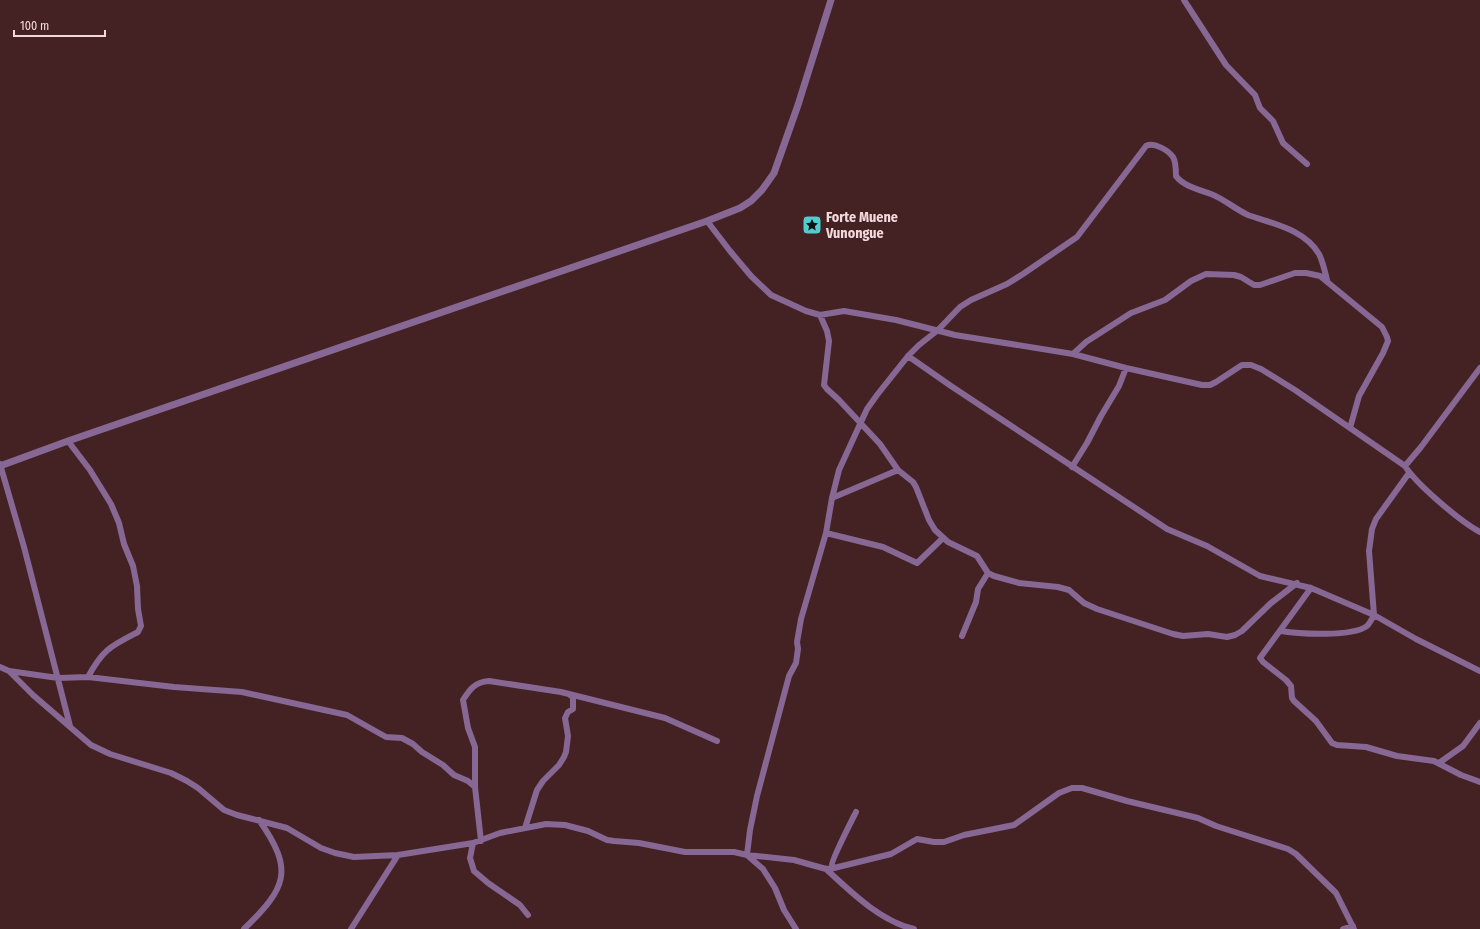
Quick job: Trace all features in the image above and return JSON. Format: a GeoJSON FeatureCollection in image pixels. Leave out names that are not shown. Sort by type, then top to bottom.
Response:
{"type":"FeatureCollection","features":[{"type":"Feature","properties":{"kind":"street"},"geometry":{"type":"LineString","coordinates":[[70,726],[24,547],[0,465],[707,221],[740,208],[751,201],[762,190],[774,173],[796,112],[831,0]]}},
{"type":"Feature","properties":{"kind":"street"},"geometry":{"type":"LineString","coordinates":[[1184,0],[1226,65],[1255,95],[1260,108],[1273,121],[1283,143],[1307,164]]}},
{"type":"Feature","properties":{"kind":"street"},"geometry":{"type":"LineString","coordinates":[[747,855],[750,830],[757,796],[789,676],[796,663],[798,649],[797,642],[802,619],[826,533],[839,470],[868,409],[877,395],[908,356],[919,345],[938,330],[960,307],[971,300],[1018,278],[1074,240],[1146,146],[1150,143],[1155,144],[1173,157],[1176,176],[1182,182],[1214,195],[1248,214],[1275,223],[1308,241],[1320,256],[1327,280]]}},
{"type":"Feature","properties":{"kind":"street"},"geometry":{"type":"LineString","coordinates":[[707,221],[751,276],[771,295],[806,311],[820,315],[844,311],[896,320],[955,335],[1073,354],[1126,368],[1202,385],[1210,385],[1242,365],[1251,365],[1295,390],[1405,466],[1409,473],[1460,519],[1480,532]]}},
{"type":"Feature","properties":{"kind":"street"},"geometry":{"type":"LineString","coordinates":[[1073,354],[1086,342],[1131,313],[1165,300],[1191,281],[1206,274],[1234,275],[1254,285],[1260,285],[1295,273],[1306,273],[1320,276],[1327,280],[1382,327],[1388,341],[1359,396],[1350,428]]}},
{"type":"Feature","properties":{"kind":"street"},"geometry":{"type":"LineString","coordinates":[[820,315],[827,331],[829,341],[824,384],[827,389],[880,444],[898,470],[913,482],[929,520],[935,530],[956,547],[976,556],[988,572],[999,578],[1019,583],[1058,587],[1069,590],[1084,603],[1097,609],[1183,636],[1208,634],[1227,637],[1235,635],[1242,631],[1271,603],[1297,584]]}},
{"type":"Feature","properties":{"kind":"street"},"geometry":{"type":"LineString","coordinates":[[908,356],[1072,467],[1167,529],[1207,546],[1260,576],[1311,588],[1374,615],[1416,639],[1480,671]]}},
{"type":"Feature","properties":{"kind":"street"},"geometry":{"type":"LineString","coordinates":[[1072,467],[1119,386],[1126,368]]}},
{"type":"Feature","properties":{"kind":"street"},"geometry":{"type":"LineString","coordinates":[[1405,466],[1480,368]]}},
{"type":"Feature","properties":{"kind":"street"},"geometry":{"type":"LineString","coordinates":[[68,441],[90,470],[111,504],[134,573],[137,586],[138,609],[141,626],[138,632],[115,644],[102,654],[88,677]]}},
{"type":"Feature","properties":{"kind":"street"},"geometry":{"type":"LineString","coordinates":[[832,498],[898,470]]}},
{"type":"Feature","properties":{"kind":"street"},"geometry":{"type":"LineString","coordinates":[[1281,631],[1316,633],[1351,632],[1366,627],[1374,615],[1369,551],[1372,529],[1376,519],[1409,473]]}},
{"type":"Feature","properties":{"kind":"street"},"geometry":{"type":"LineString","coordinates":[[826,533],[883,547],[917,563],[943,538]]}},
{"type":"Feature","properties":{"kind":"street"},"geometry":{"type":"LineString","coordinates":[[962,636],[976,602],[978,589],[988,572]]}},
{"type":"Feature","properties":{"kind":"street"},"geometry":{"type":"LineString","coordinates":[[1311,588],[1260,658],[1289,683],[1294,701],[1316,721],[1332,743],[1337,745],[1366,747],[1396,756],[1439,763],[1461,775],[1480,782]]}},
{"type":"Feature","properties":{"kind":"street"},"geometry":{"type":"LineString","coordinates":[[0,668],[9,671],[58,678],[88,677],[242,692],[347,715],[386,737],[402,738],[413,744],[422,752],[443,765],[454,775],[468,781],[475,787]]}},
{"type":"Feature","properties":{"kind":"street"},"geometry":{"type":"LineString","coordinates":[[9,671],[33,695],[91,745],[110,754],[172,773],[198,788],[224,810],[237,815],[287,828],[321,848],[354,857],[398,855],[473,843],[500,833],[546,824],[565,825],[588,831],[607,840],[639,843],[685,852],[734,852],[747,855],[794,860],[826,869],[891,854],[918,839],[944,842],[964,835],[1014,825],[1059,794],[1072,788],[1082,788],[1127,801],[1198,818],[1216,826],[1288,849],[1296,854],[1336,893],[1354,928],[1343,929]]}},
{"type":"Feature","properties":{"kind":"street"},"geometry":{"type":"LineString","coordinates":[[481,841],[475,787],[475,747],[468,728],[462,700],[476,684],[480,682],[489,681],[561,692],[665,718],[717,741]]}},
{"type":"Feature","properties":{"kind":"street"},"geometry":{"type":"LineString","coordinates":[[525,828],[537,790],[543,781],[559,765],[566,752],[568,736],[565,718],[568,712],[573,709],[574,697],[570,695]]}},
{"type":"Feature","properties":{"kind":"street"},"geometry":{"type":"LineString","coordinates":[[1439,763],[1463,746],[1480,723]]}},
{"type":"Feature","properties":{"kind":"street"},"geometry":{"type":"LineString","coordinates":[[834,868],[831,863],[856,812]]}},
{"type":"Feature","properties":{"kind":"street"},"geometry":{"type":"LineString","coordinates":[[244,929],[271,900],[279,886],[282,874],[281,862],[277,849],[259,820]]}},
{"type":"Feature","properties":{"kind":"street"},"geometry":{"type":"LineString","coordinates":[[473,843],[470,858],[474,870],[488,883],[520,905],[528,915]]}},
{"type":"Feature","properties":{"kind":"street"},"geometry":{"type":"LineString","coordinates":[[351,929],[398,855]]}},
{"type":"Feature","properties":{"kind":"street"},"geometry":{"type":"LineString","coordinates":[[747,855],[763,869],[775,888],[784,910],[796,929]]}},
{"type":"Feature","properties":{"kind":"street"},"geometry":{"type":"LineString","coordinates":[[826,869],[858,899],[897,923],[914,929]]}},
{"type":"Feature","properties":{"kind":"place","name":"Forte Muene Vunongue"},"geometry":{"type":"Point","coordinates":[812,225]}}]}
